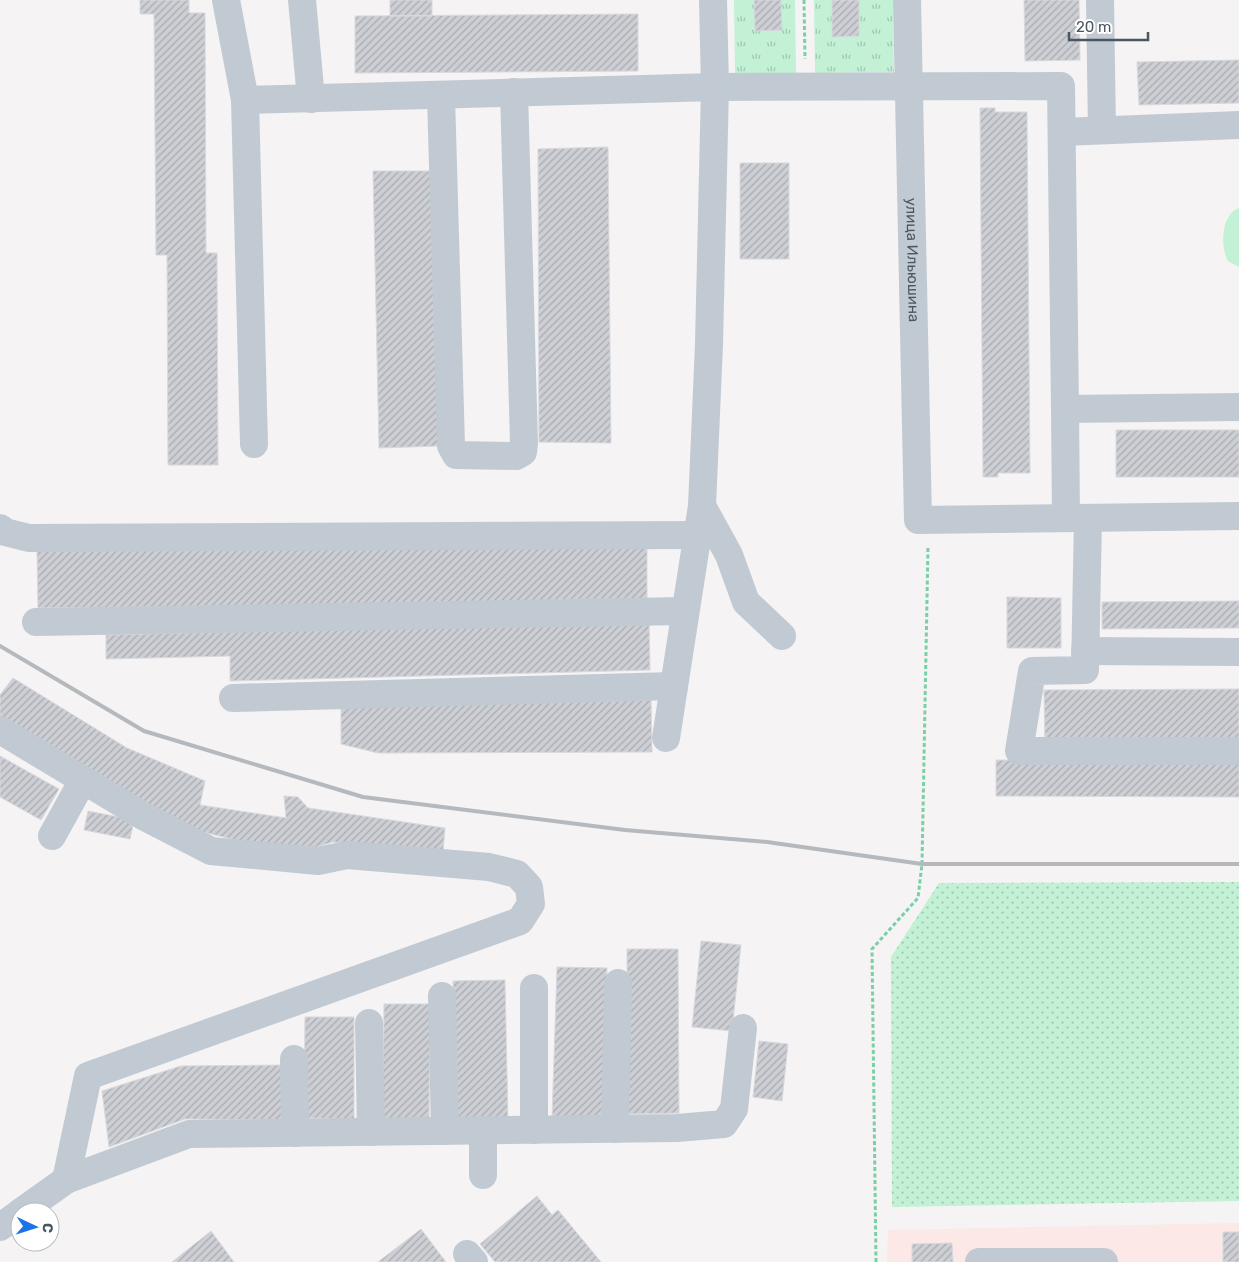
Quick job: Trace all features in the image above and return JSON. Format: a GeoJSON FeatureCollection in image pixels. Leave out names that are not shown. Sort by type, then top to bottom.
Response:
{"type":"FeatureCollection","features":[{"type":"Feature","properties":{"kind":"street"},"geometry":{"type":"LineString","coordinates":[[226,0],[245,100],[254,444]]}},
{"type":"Feature","properties":{"kind":"street"},"geometry":{"type":"LineString","coordinates":[[302,0],[310,99]]}},
{"type":"Feature","properties":{"kind":"street"},"geometry":{"type":"LineString","coordinates":[[666,738],[702,506],[709,344],[714,87],[713,0]]}},
{"type":"Feature","properties":{"kind":"street","name":"улица Ильюшина"},"geometry":{"type":"LineString","coordinates":[[907,0],[907,87],[918,520]]}},
{"type":"Feature","properties":{"kind":"street"},"geometry":{"type":"LineString","coordinates":[[1100,0],[1102,130]]}},
{"type":"Feature","properties":{"kind":"street"},"geometry":{"type":"LineString","coordinates":[[245,100],[714,87],[1101,85]]}},
{"type":"Feature","properties":{"kind":"street"},"geometry":{"type":"LineString","coordinates":[[1062,86],[1065,409],[1077,518],[1085,670],[1032,671],[1019,751],[1239,751]]}},
{"type":"Feature","properties":{"kind":"street"},"geometry":{"type":"LineString","coordinates":[[441,96],[451,446],[456,455],[516,456],[523,452],[524,443],[514,92]]}},
{"type":"Feature","properties":{"kind":"street"},"geometry":{"type":"LineString","coordinates":[[1062,132],[1239,125]]}},
{"type":"Feature","properties":{"kind":"street"},"geometry":{"type":"LineString","coordinates":[[1065,409],[1239,408]]}},
{"type":"Feature","properties":{"kind":"street"},"geometry":{"type":"LineString","coordinates":[[702,506],[729,555],[746,602],[782,636]]}},
{"type":"Feature","properties":{"kind":"street"},"geometry":{"type":"LineString","coordinates":[[918,520],[1239,516]]}},
{"type":"Feature","properties":{"kind":"street"},"geometry":{"type":"LineString","coordinates":[[0,528],[5,532],[30,538],[697,535]]}},
{"type":"Feature","properties":{"kind":"street"},"geometry":{"type":"LineString","coordinates":[[36,622],[686,611]]}},
{"type":"Feature","properties":{"kind":"street"},"geometry":{"type":"LineString","coordinates":[[1085,651],[1239,652]]}},
{"type":"Feature","properties":{"kind":"street"},"geometry":{"type":"LineString","coordinates":[[233,698],[674,686]]}},
{"type":"Feature","properties":{"kind":"street"},"geometry":{"type":"LineString","coordinates":[[0,730],[143,816],[211,851],[318,861],[347,855],[490,867],[517,874],[529,887],[531,904],[520,921],[88,1076],[66,1180]]}},
{"type":"Feature","properties":{"kind":"street"},"geometry":{"type":"LineString","coordinates":[[52,836],[83,780]]}},
{"type":"Feature","properties":{"kind":"street"},"geometry":{"type":"LineString","coordinates":[[615,1129],[618,983]]}},
{"type":"Feature","properties":{"kind":"street"},"geometry":{"type":"LineString","coordinates":[[534,988],[534,1130]]}},
{"type":"Feature","properties":{"kind":"street"},"geometry":{"type":"LineString","coordinates":[[442,996],[445,1131]]}},
{"type":"Feature","properties":{"kind":"street"},"geometry":{"type":"LineString","coordinates":[[369,1023],[370,1132]]}},
{"type":"Feature","properties":{"kind":"street"},"geometry":{"type":"LineString","coordinates":[[35,1202],[66,1180],[189,1134],[615,1129],[724,1124],[734,1109],[744,1028]]}},
{"type":"Feature","properties":{"kind":"street"},"geometry":{"type":"LineString","coordinates":[[294,1060],[295,1133]]}},
{"type":"Feature","properties":{"kind":"street"},"geometry":{"type":"LineString","coordinates":[[483,1130],[483,1176]]}},
{"type":"Feature","properties":{"kind":"street"},"geometry":{"type":"LineString","coordinates":[[979,1262],[1104,1262]]}},
{"type":"Feature","properties":{"kind":"path"},"geometry":{"type":"LineString","coordinates":[[804,0],[806,88]]}},
{"type":"Feature","properties":{"kind":"path"},"geometry":{"type":"LineString","coordinates":[[876,1262],[872,949],[918,898],[922,864],[928,544],[918,520]]}},
{"type":"Feature","properties":{"kind":"shaded area"},"geometry":{"type":"Polygon","coordinates":[[[1239,1223],[1239,1262],[887,1262],[888,1230],[1239,1223]]]}},
{"type":"Feature","properties":{"kind":"green space"},"geometry":{"type":"Polygon","coordinates":[[[734,0],[795,0],[796,73],[735,73],[734,0]]]}},
{"type":"Feature","properties":{"kind":"green space"},"geometry":{"type":"Polygon","coordinates":[[[814,0],[893,0],[894,72],[815,73],[814,0]]]}},
{"type":"Feature","properties":{"kind":"green space"},"geometry":{"type":"Polygon","coordinates":[[[1239,208],[1239,267],[1228,261],[1225,255],[1223,240],[1229,217],[1233,211],[1239,208]]]}},
{"type":"Feature","properties":{"kind":"green space"},"geometry":{"type":"Polygon","coordinates":[[[1239,882],[1239,1201],[892,1207],[891,957],[939,883],[1239,882]]]}},
{"type":"Feature","properties":{"kind":"building"},"geometry":{"type":"Polygon","coordinates":[[[140,0],[189,0],[189,13],[205,13],[206,253],[217,253],[218,465],[168,465],[167,255],[156,255],[154,14],[140,14],[140,0]]]}},
{"type":"Feature","properties":{"kind":"building"},"geometry":{"type":"Polygon","coordinates":[[[390,0],[432,0],[432,16],[390,16],[390,0]]]}},
{"type":"Feature","properties":{"kind":"building"},"geometry":{"type":"Polygon","coordinates":[[[754,0],[781,0],[782,30],[755,31],[754,0]]]}},
{"type":"Feature","properties":{"kind":"building"},"geometry":{"type":"Polygon","coordinates":[[[832,0],[859,0],[859,36],[832,37],[832,0]]]}},
{"type":"Feature","properties":{"kind":"building"},"geometry":{"type":"Polygon","coordinates":[[[1024,0],[1079,0],[1080,60],[1025,61],[1024,0]]]}},
{"type":"Feature","properties":{"kind":"building"},"geometry":{"type":"Polygon","coordinates":[[[638,14],[638,71],[355,73],[355,16],[638,14]]]}},
{"type":"Feature","properties":{"kind":"building"},"geometry":{"type":"Polygon","coordinates":[[[1239,60],[1239,103],[1139,105],[1137,62],[1239,60]]]}},
{"type":"Feature","properties":{"kind":"building"},"geometry":{"type":"Polygon","coordinates":[[[980,108],[995,108],[995,112],[1027,112],[1030,473],[998,473],[998,477],[983,477],[980,108]]]}},
{"type":"Feature","properties":{"kind":"building"},"geometry":{"type":"Polygon","coordinates":[[[608,147],[611,443],[539,442],[538,149],[608,147]]]}},
{"type":"Feature","properties":{"kind":"building"},"geometry":{"type":"Polygon","coordinates":[[[740,163],[789,163],[789,259],[740,259],[740,163]]]}},
{"type":"Feature","properties":{"kind":"building"},"geometry":{"type":"Polygon","coordinates":[[[373,171],[435,171],[439,446],[379,448],[373,171]]]}},
{"type":"Feature","properties":{"kind":"building"},"geometry":{"type":"Polygon","coordinates":[[[1116,430],[1239,430],[1239,477],[1116,477],[1116,430]]]}},
{"type":"Feature","properties":{"kind":"building"},"geometry":{"type":"Polygon","coordinates":[[[647,545],[647,602],[38,608],[37,550],[647,545]]]}},
{"type":"Feature","properties":{"kind":"building"},"geometry":{"type":"Polygon","coordinates":[[[1007,597],[1061,598],[1061,648],[1007,648],[1007,597]]]}},
{"type":"Feature","properties":{"kind":"building"},"geometry":{"type":"Polygon","coordinates":[[[1239,601],[1239,628],[1102,629],[1102,602],[1239,601]]]}},
{"type":"Feature","properties":{"kind":"building"},"geometry":{"type":"Polygon","coordinates":[[[649,621],[650,670],[230,681],[230,656],[106,659],[106,635],[649,621]]]}},
{"type":"Feature","properties":{"kind":"building"},"geometry":{"type":"Polygon","coordinates":[[[13,678],[127,748],[205,781],[200,805],[286,818],[284,796],[298,797],[308,808],[445,828],[443,851],[333,842],[313,848],[256,845],[203,832],[108,789],[0,716],[0,695],[13,678]]]}},
{"type":"Feature","properties":{"kind":"building"},"geometry":{"type":"Polygon","coordinates":[[[1239,689],[1239,742],[1045,744],[1044,690],[1239,689]]]}},
{"type":"Feature","properties":{"kind":"building"},"geometry":{"type":"Polygon","coordinates":[[[651,700],[652,752],[378,753],[341,744],[341,707],[651,700]]]}},
{"type":"Feature","properties":{"kind":"building"},"geometry":{"type":"Polygon","coordinates":[[[0,756],[59,789],[41,820],[0,797],[0,756]]]}},
{"type":"Feature","properties":{"kind":"building"},"geometry":{"type":"Polygon","coordinates":[[[996,760],[1239,761],[1239,797],[996,796],[996,760]]]}},
{"type":"Feature","properties":{"kind":"building"},"geometry":{"type":"Polygon","coordinates":[[[88,811],[134,820],[130,839],[84,830],[88,811]]]}},
{"type":"Feature","properties":{"kind":"building"},"geometry":{"type":"Polygon","coordinates":[[[701,941],[741,945],[732,1031],[692,1027],[701,941]]]}},
{"type":"Feature","properties":{"kind":"building"},"geometry":{"type":"Polygon","coordinates":[[[627,949],[678,949],[679,1113],[627,1114],[627,949]]]}},
{"type":"Feature","properties":{"kind":"building"},"geometry":{"type":"Polygon","coordinates":[[[557,967],[607,968],[602,1121],[552,1119],[557,967]]]}},
{"type":"Feature","properties":{"kind":"building"},"geometry":{"type":"Polygon","coordinates":[[[505,980],[508,1120],[456,1122],[453,981],[505,980]]]}},
{"type":"Feature","properties":{"kind":"building"},"geometry":{"type":"Polygon","coordinates":[[[384,1004],[430,1004],[429,1121],[383,1120],[384,1004]]]}},
{"type":"Feature","properties":{"kind":"building"},"geometry":{"type":"Polygon","coordinates":[[[305,1017],[354,1017],[354,1119],[304,1118],[305,1017]]]}},
{"type":"Feature","properties":{"kind":"building"},"geometry":{"type":"Polygon","coordinates":[[[759,1041],[788,1044],[782,1101],[753,1097],[759,1041]]]}},
{"type":"Feature","properties":{"kind":"building"},"geometry":{"type":"Polygon","coordinates":[[[284,1065],[281,1120],[185,1119],[109,1147],[102,1091],[181,1066],[284,1065]]]}},
{"type":"Feature","properties":{"kind":"building"},"geometry":{"type":"Polygon","coordinates":[[[537,1196],[552,1215],[558,1210],[601,1262],[495,1262],[480,1244],[537,1196]]]}},
{"type":"Feature","properties":{"kind":"building"},"geometry":{"type":"Polygon","coordinates":[[[421,1229],[446,1262],[378,1262],[421,1229]]]}},
{"type":"Feature","properties":{"kind":"building"},"geometry":{"type":"Polygon","coordinates":[[[211,1231],[234,1262],[172,1262],[211,1231]]]}},
{"type":"Feature","properties":{"kind":"building"},"geometry":{"type":"Polygon","coordinates":[[[1223,1232],[1239,1232],[1239,1262],[1223,1262],[1223,1232]]]}},
{"type":"Feature","properties":{"kind":"building"},"geometry":{"type":"Polygon","coordinates":[[[952,1243],[953,1262],[912,1262],[912,1244],[952,1243]]]}},
{"type":"Feature","properties":{"kind":"railway"},"geometry":{"type":"LineString","coordinates":[[0,646],[144,731],[363,797],[625,830],[767,842],[922,864],[1239,864]]}}]}
